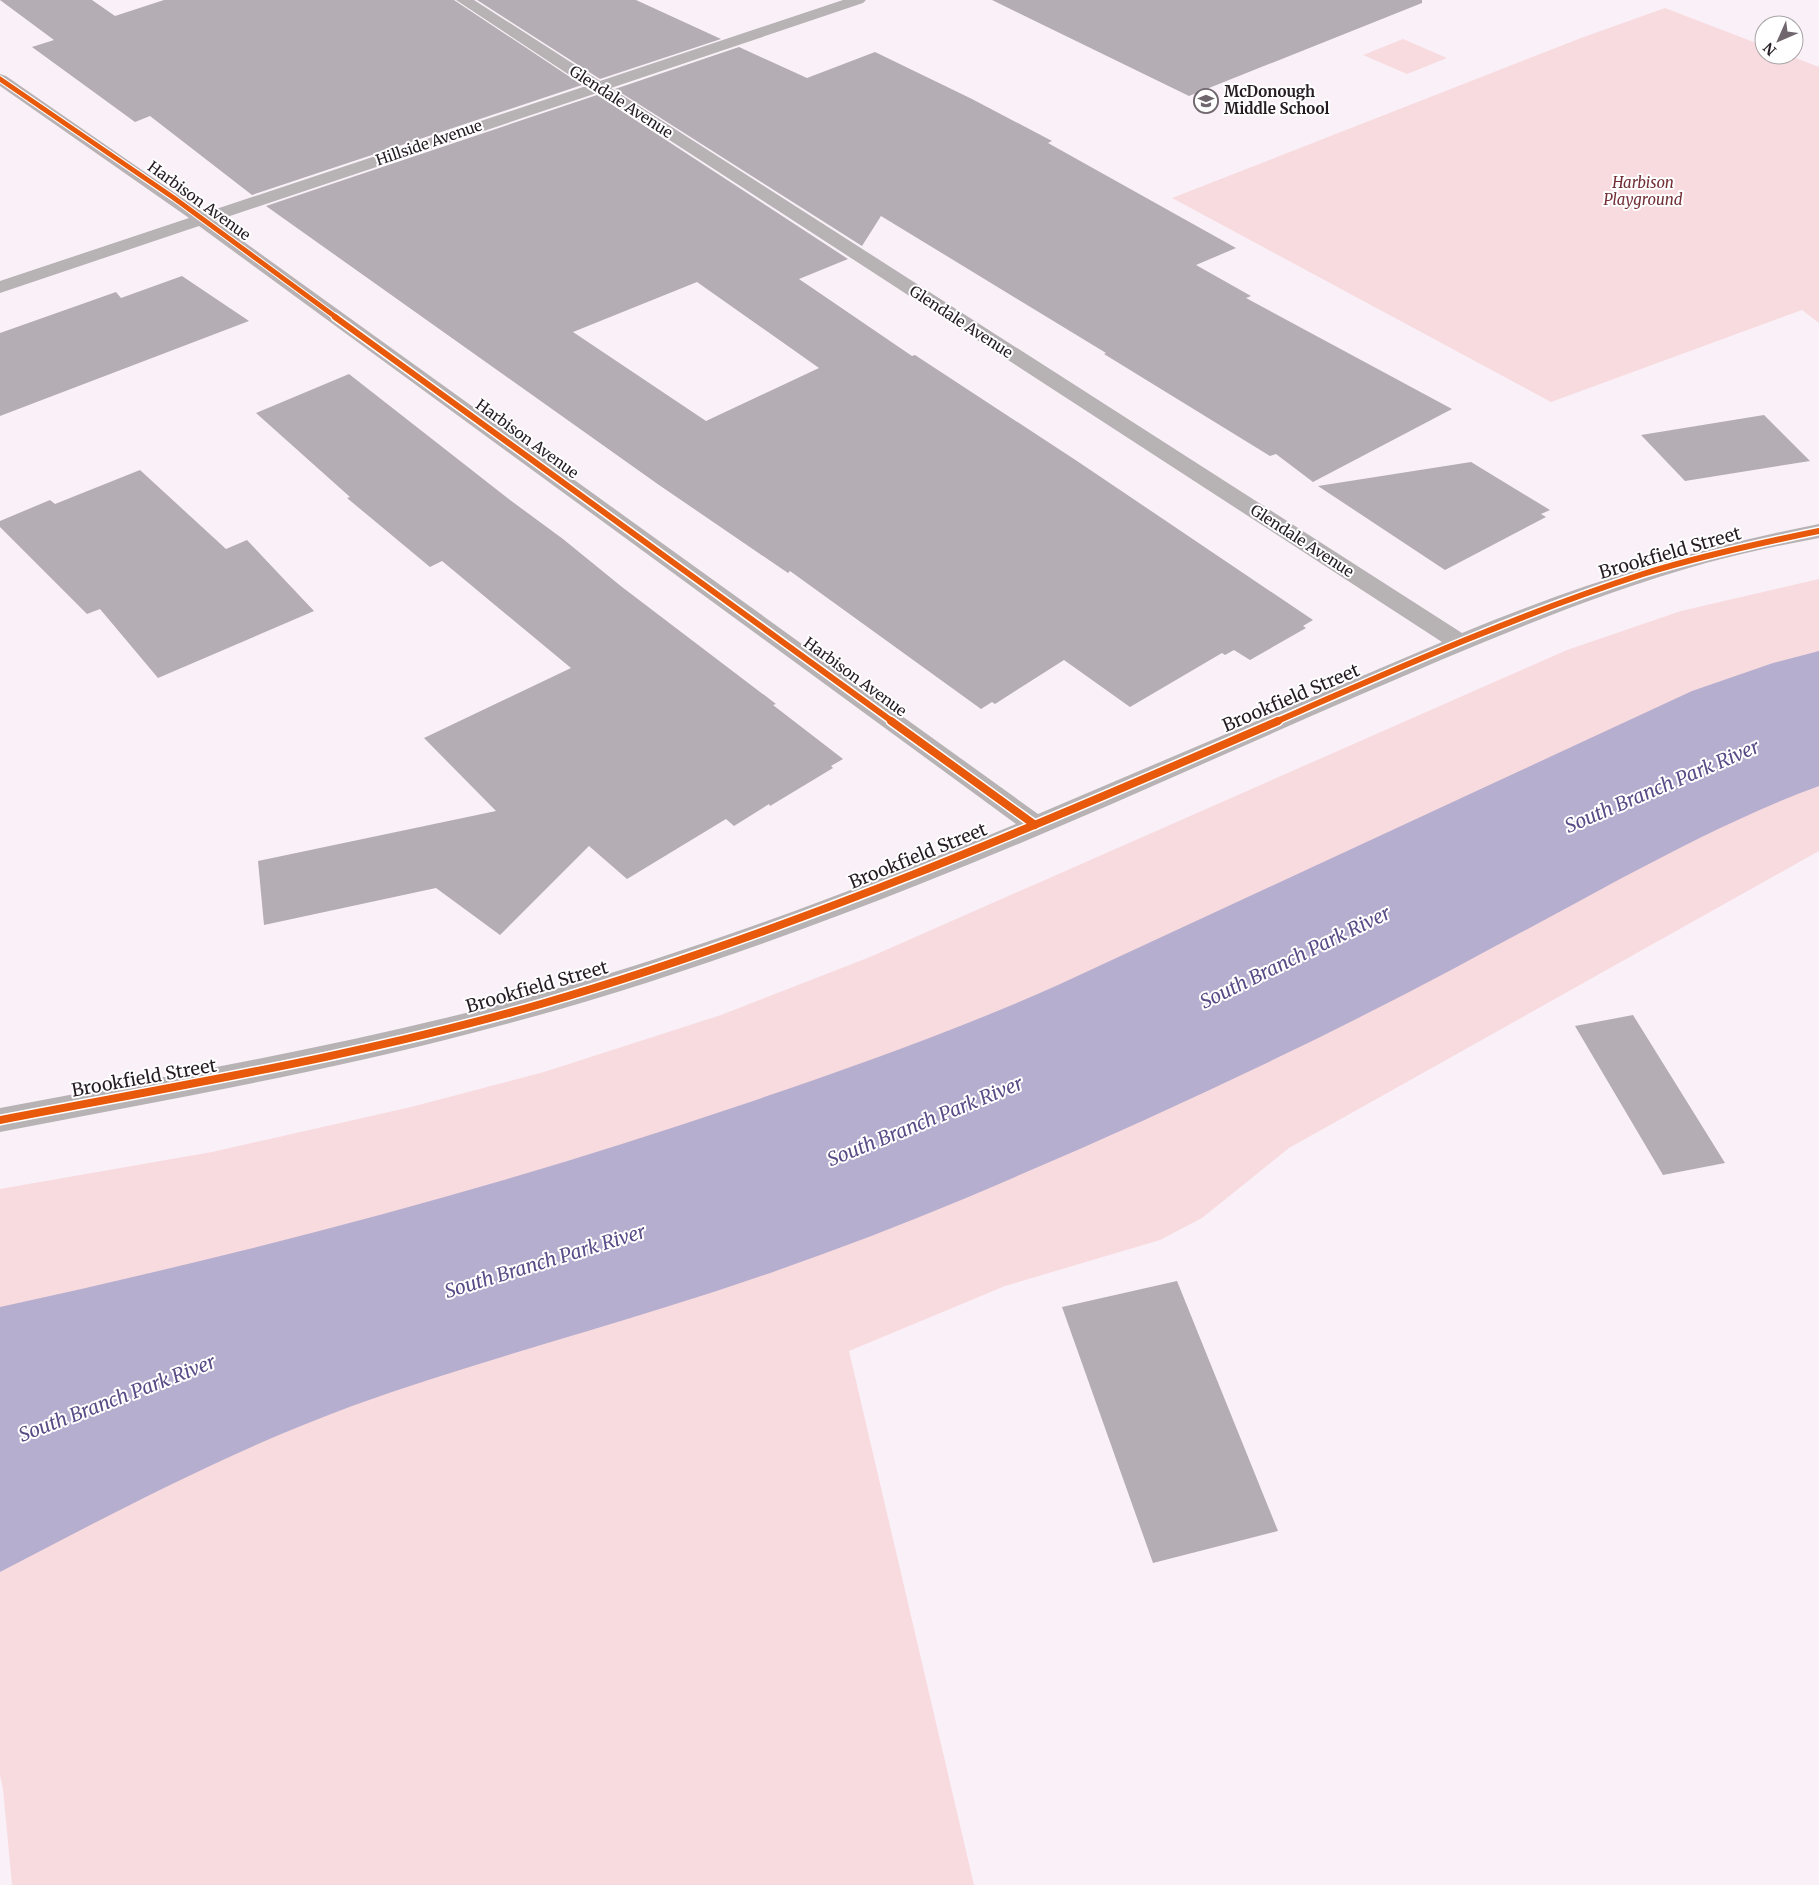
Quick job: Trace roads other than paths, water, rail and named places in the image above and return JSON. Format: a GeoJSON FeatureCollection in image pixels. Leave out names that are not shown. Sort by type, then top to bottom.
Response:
{"type":"FeatureCollection","features":[{"type":"Feature","properties":{"kind":"street","name":"Glendale Avenue"},"geometry":{"type":"LineString","coordinates":[[464,0],[1459,642]]}},
{"type":"Feature","properties":{"kind":"street","name":"Hillside Avenue"},"geometry":{"type":"LineString","coordinates":[[0,287],[858,0]]}},
{"type":"Feature","properties":{"kind":"street","name":"Harbison Avenue"},"geometry":{"type":"LineString","coordinates":[[0,78],[174,198],[1035,825]]}},
{"type":"Feature","properties":{"kind":"street","name":"Brookfield Street"},"geometry":{"type":"LineString","coordinates":[[0,1120],[244,1075],[387,1042],[537,1005],[663,965],[791,921],[912,876],[1540,609],[1688,561],[1819,531]]}},
{"type":"Feature","properties":{"kind":"water","name":"South Branch Park River"},"geometry":{"type":"Polygon","coordinates":[[[1819,651],[1819,786],[1768,806],[1693,841],[1453,969],[1273,1060],[1028,1172],[892,1228],[779,1270],[352,1406],[217,1462],[0,1572],[0,1307],[278,1242],[370,1218],[644,1137],[857,1065],[979,1019],[1058,985],[1692,691],[1773,663],[1819,651]]]}},
{"type":"Feature","properties":{"kind":"place","name":"McDonough Middle School"},"geometry":{"type":"Point","coordinates":[1206,101]}},
{"type":"Feature","properties":{"kind":"park label","name":"Harbison Playground"},"geometry":{"type":"Point","coordinates":[1643,192]}}]}
